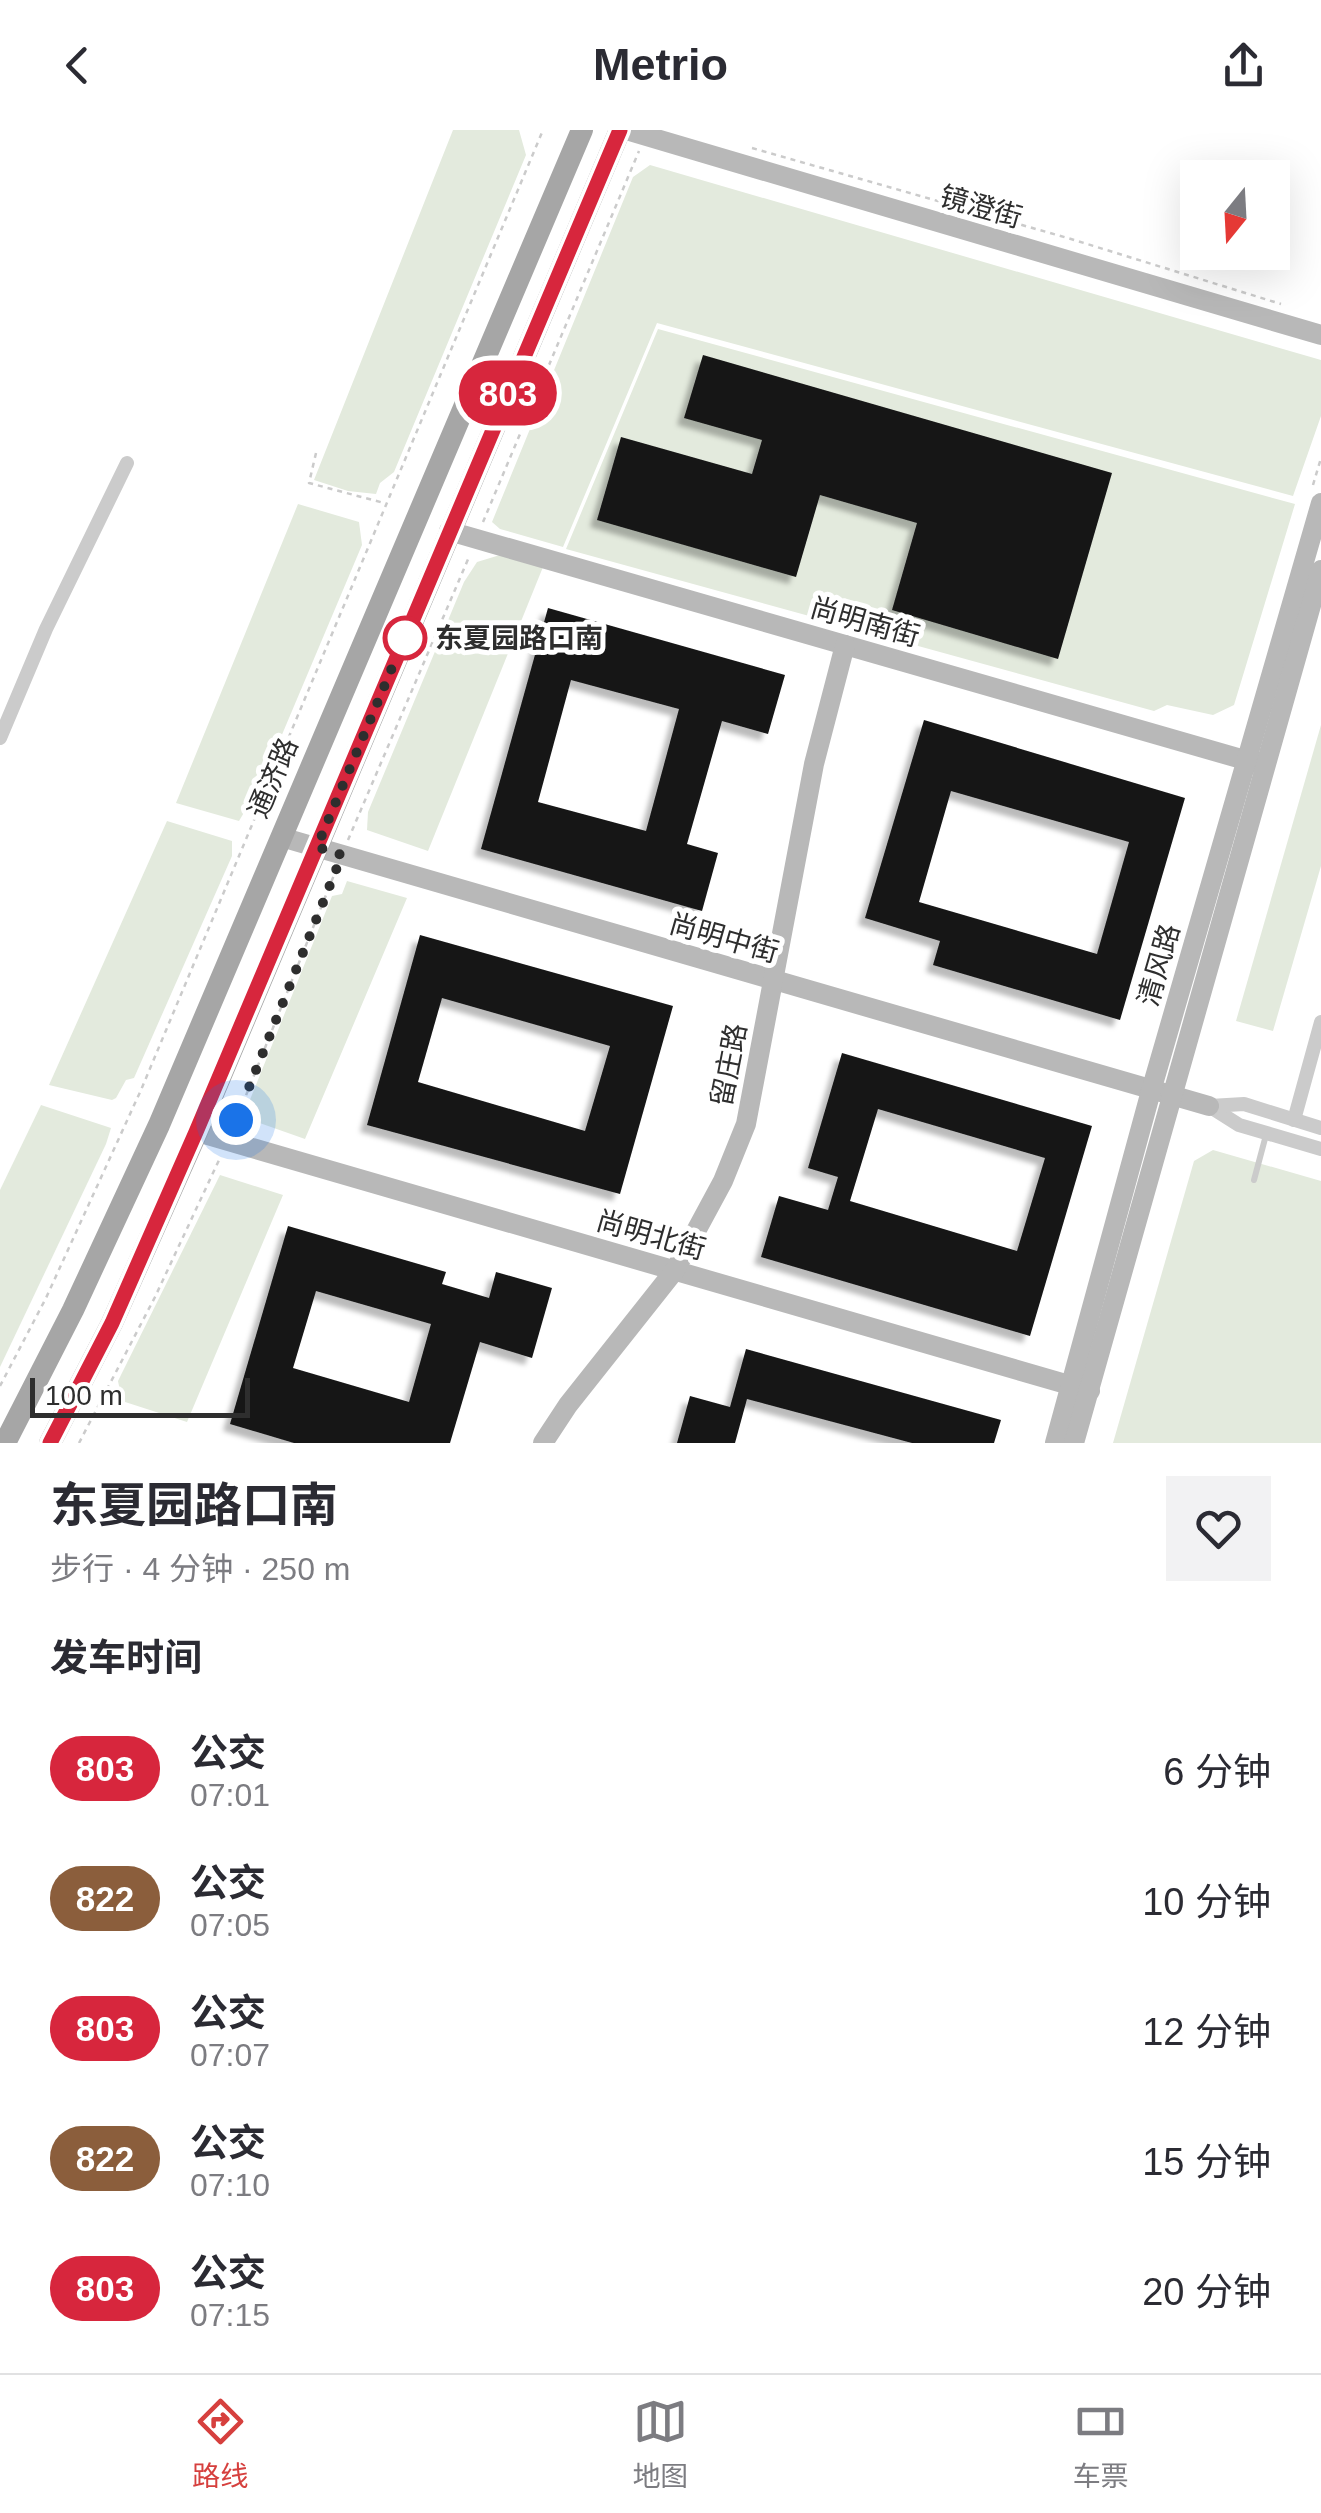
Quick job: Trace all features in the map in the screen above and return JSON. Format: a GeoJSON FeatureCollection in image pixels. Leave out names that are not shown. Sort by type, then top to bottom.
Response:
{"type":"FeatureCollection","features":[{"type":"Feature","properties":{"kind":"main road","name":"通济路"},"geometry":{"type":"LineString","coordinates":[[5,1443],[160,1125],[582,130]]}},
{"type":"Feature","properties":{"kind":"main road"},"geometry":{"type":"LineString","coordinates":[[50,1443],[112,1323],[449,532],[631,132]]}},
{"type":"Feature","properties":{"kind":"street","name":"镜澄街"},"geometry":{"type":"LineString","coordinates":[[631,132],[1321,335]]}},
{"type":"Feature","properties":{"kind":"street"},"geometry":{"type":"LineString","coordinates":[[0,738],[46,629],[126,463]]}},
{"type":"Feature","properties":{"kind":"street","name":"清风路"},"geometry":{"type":"LineString","coordinates":[[1074,1443],[1081,1388],[1160,1094],[1256,763],[1316,536],[1321,503]]}},
{"type":"Feature","properties":{"kind":"street","name":"尚明南街"},"geometry":{"type":"LineString","coordinates":[[449,532],[1256,763]]}},
{"type":"Feature","properties":{"kind":"street","name":"清风路"},"geometry":{"type":"LineString","coordinates":[[1256,763],[1321,570]]}},
{"type":"Feature","properties":{"kind":"street","name":"留庄路"},"geometry":{"type":"LineString","coordinates":[[543,1443],[568,1405],[675,1270],[722,1182],[746,1124],[814,764],[845,645]]}},
{"type":"Feature","properties":{"kind":"street","name":"尚明中街"},"geometry":{"type":"LineString","coordinates":[[280,837],[1209,1106]]}},
{"type":"Feature","properties":{"kind":"street"},"geometry":{"type":"LineString","coordinates":[[1294,1120],[1321,1022]]}},
{"type":"Feature","properties":{"kind":"street"},"geometry":{"type":"LineString","coordinates":[[1209,1106],[1244,1104],[1321,1128]]}},
{"type":"Feature","properties":{"kind":"street"},"geometry":{"type":"LineString","coordinates":[[1209,1106],[1239,1126],[1321,1149]]}},
{"type":"Feature","properties":{"kind":"street","name":"尚明北街"},"geometry":{"type":"LineString","coordinates":[[196,1132],[1081,1388]]}},
{"type":"Feature","properties":{"kind":"street","name":"清风路"},"geometry":{"type":"LineString","coordinates":[[1055,1443],[1081,1388]]}},
{"type":"Feature","properties":{"kind":"lane"},"geometry":{"type":"LineString","coordinates":[[1254,1180],[1267,1134]]}},
{"type":"Feature","properties":{"kind":"path"},"geometry":{"type":"LineString","coordinates":[[537,130],[540,136]]}},
{"type":"Feature","properties":{"kind":"path","name":"通济路"},"geometry":{"type":"LineString","coordinates":[[0,1386],[46,1298],[141,1090],[543,130]]}},
{"type":"Feature","properties":{"kind":"path"},"geometry":{"type":"LineString","coordinates":[[79,1443],[155,1298],[228,1141],[342,855],[476,539],[631,132]]}},
{"type":"Feature","properties":{"kind":"path","name":"镜澄街"},"geometry":{"type":"LineString","coordinates":[[746,146],[1056,234],[1285,305]]}},
{"type":"Feature","properties":{"kind":"path"},"geometry":{"type":"LineString","coordinates":[[316,453],[309,482],[385,503]]}},
{"type":"Feature","properties":{"kind":"shaded area"},"geometry":{"type":"Polygon","coordinates":[[[453,130],[519,130],[526,155],[394,472],[380,483],[376,494],[348,491],[314,480],[453,130]]]}},
{"type":"Feature","properties":{"kind":"shaded area"},"geometry":{"type":"Polygon","coordinates":[[[650,165],[1321,360],[1321,416],[1293,496],[657,323],[563,547],[500,529],[492,522],[633,177],[650,165]]]}},
{"type":"Feature","properties":{"kind":"shaded area"},"geometry":{"type":"Polygon","coordinates":[[[658,329],[1295,504],[1234,705],[1213,715],[1167,705],[1154,711],[566,549],[658,329]]]}},
{"type":"Feature","properties":{"kind":"shaded area"},"geometry":{"type":"Polygon","coordinates":[[[298,504],[359,522],[362,545],[262,782],[239,821],[176,803],[298,504]]]}},
{"type":"Feature","properties":{"kind":"shaded area"},"geometry":{"type":"Polygon","coordinates":[[[500,555],[543,567],[428,851],[367,830],[368,812],[464,582],[477,562],[500,555]]]}},
{"type":"Feature","properties":{"kind":"shaded area"},"geometry":{"type":"Polygon","coordinates":[[[1321,725],[1321,866],[1273,1031],[1236,1021],[1321,725]]]}},
{"type":"Feature","properties":{"kind":"shaded area"},"geometry":{"type":"Polygon","coordinates":[[[167,821],[232,841],[232,856],[134,1078],[126,1080],[112,1100],[49,1085],[167,821]]]}},
{"type":"Feature","properties":{"kind":"shaded area"},"geometry":{"type":"Polygon","coordinates":[[[347,881],[407,898],[305,1139],[243,1117],[332,896],[342,894],[347,881]]]}},
{"type":"Feature","properties":{"kind":"shaded area"},"geometry":{"type":"Polygon","coordinates":[[[41,1105],[111,1128],[0,1367],[0,1190],[41,1105]]]}},
{"type":"Feature","properties":{"kind":"shaded area"},"geometry":{"type":"Polygon","coordinates":[[[1213,1150],[1321,1181],[1321,1443],[1113,1443],[1194,1161],[1213,1150]]]}},
{"type":"Feature","properties":{"kind":"shaded area"},"geometry":{"type":"Polygon","coordinates":[[[220,1175],[283,1195],[187,1422],[122,1401],[118,1381],[220,1175]]]}},
{"type":"Feature","properties":{"kind":"building"},"geometry":{"type":"Polygon","coordinates":[[[703,355],[1112,473],[1058,659],[892,610],[917,523],[820,495],[796,577],[597,520],[621,437],[752,474],[762,440],[684,418],[703,355]]]}},
{"type":"Feature","properties":{"kind":"building"},"geometry":{"type":"Polygon","coordinates":[[[548,608],[785,675],[768,734],[722,721],[687,844],[718,853],[702,911],[481,849],[548,608]],[[571,680],[538,802],[646,831],[679,709],[571,680]]]}},
{"type":"Feature","properties":{"kind":"building"},"geometry":{"type":"Polygon","coordinates":[[[924,720],[1185,798],[1120,1020],[933,965],[940,941],[865,918],[924,720]],[[951,791],[919,902],[1097,954],[1129,842],[951,791]]]}},
{"type":"Feature","properties":{"kind":"building"},"geometry":{"type":"Polygon","coordinates":[[[420,935],[673,1006],[620,1194],[367,1125],[420,935]],[[442,998],[418,1082],[585,1131],[610,1046],[442,998]]]}},
{"type":"Feature","properties":{"kind":"building"},"geometry":{"type":"Polygon","coordinates":[[[842,1053],[1092,1126],[1030,1336],[761,1257],[779,1196],[828,1210],[838,1177],[808,1168],[842,1053]],[[878,1109],[850,1201],[1017,1251],[1045,1158],[878,1109]]]}},
{"type":"Feature","properties":{"kind":"building"},"geometry":{"type":"Polygon","coordinates":[[[288,1226],[446,1272],[442,1284],[489,1298],[496,1272],[552,1288],[532,1358],[480,1342],[450,1443],[294,1443],[230,1424],[288,1226]],[[316,1291],[293,1368],[409,1402],[431,1324],[316,1291]]]}},
{"type":"Feature","properties":{"kind":"building"},"geometry":{"type":"Polygon","coordinates":[[[746,1349],[1001,1420],[994,1443],[912,1443],[747,1399],[735,1443],[677,1443],[690,1396],[730,1407],[746,1349]]]}},
{"type":"Feature","properties":{"kind":"bus line","name":"803"},"geometry":{"type":"LineString","coordinates":[[50,1443],[112,1323],[196,1132],[620,130]]}},
{"type":"Feature","properties":{"kind":"place","name":"东夏园路口南"},"geometry":{"type":"Point","coordinates":[405,638]}},
{"type":"Feature","properties":{"kind":"route"},"geometry":{"type":"LineString","coordinates":[[236,1120],[342,855],[317,847],[407,632],[405,638]]}}]}
